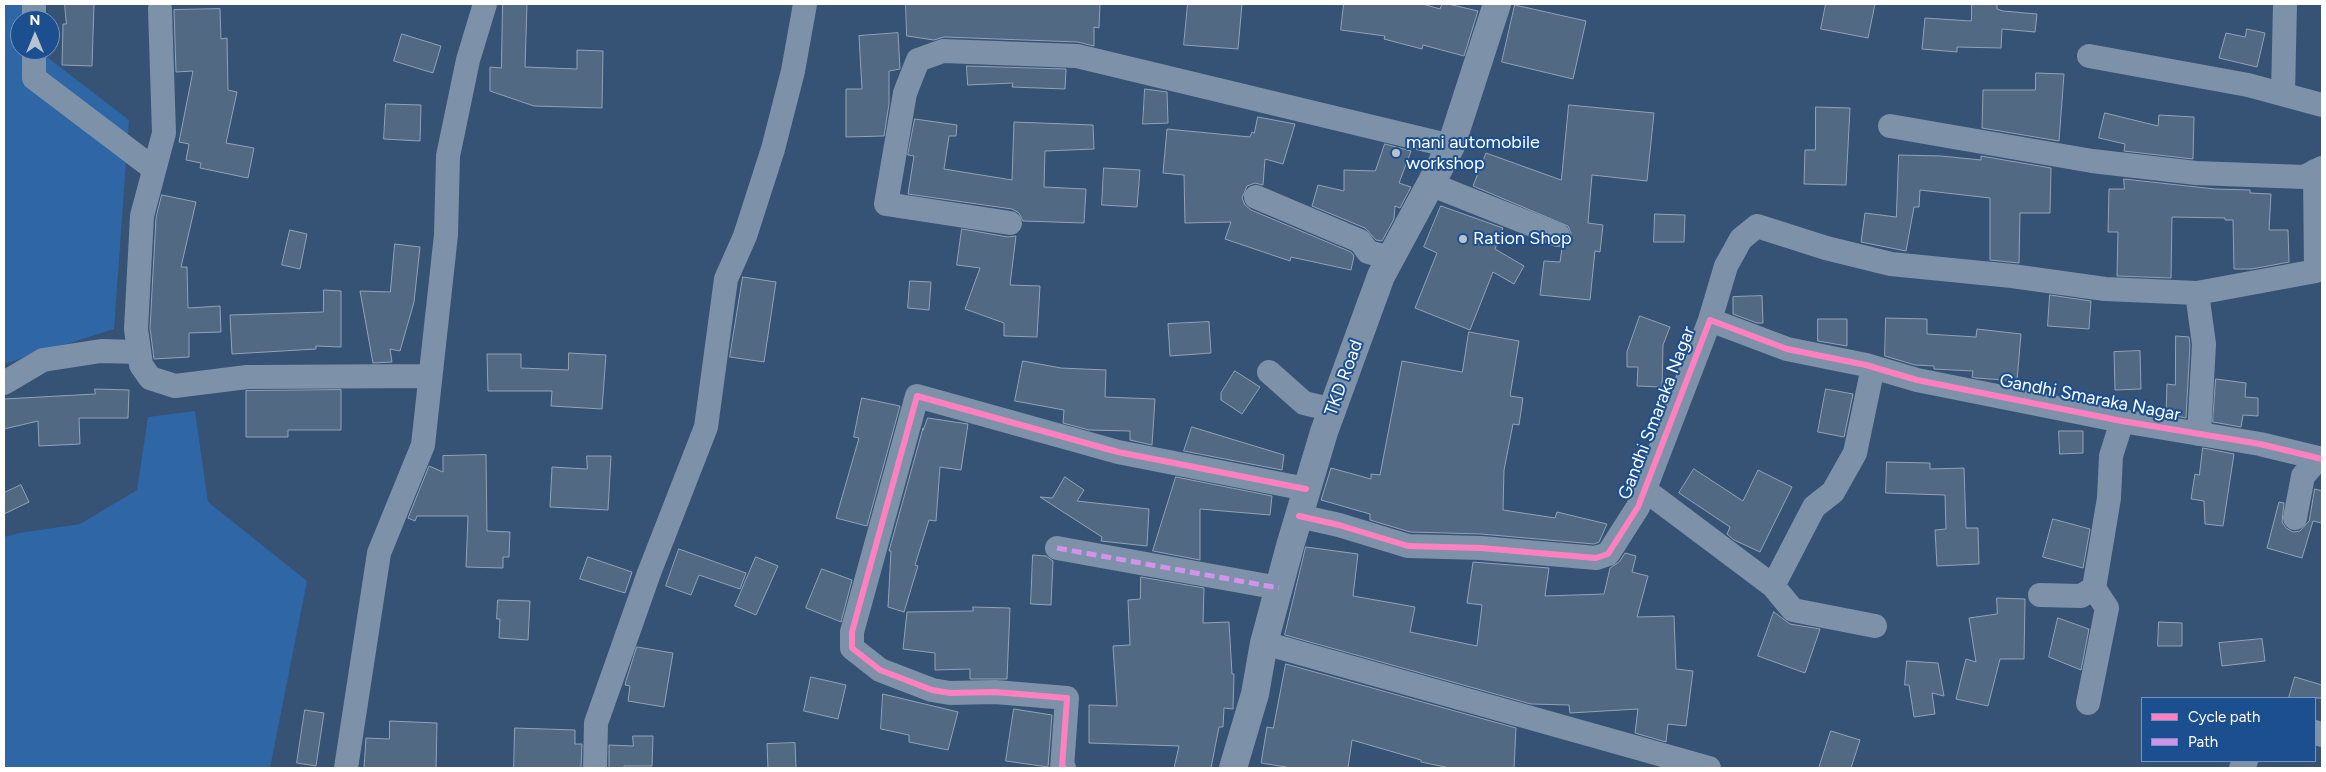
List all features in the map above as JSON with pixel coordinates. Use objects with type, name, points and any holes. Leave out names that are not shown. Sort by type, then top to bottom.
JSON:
[{"type":"street","points":[[346,768],[379,553],[423,445],[446,235],[448,156],[468,60],[485,4]]},
{"type":"street","points":[[595,768],[596,723],[649,573],[706,427],[726,279],[745,236],[773,149],[793,71],[805,4]]},
{"type":"street","name":"TKD Road","points":[[1233,768],[1255,694],[1264,643],[1306,489],[1332,410],[1382,276],[1451,146],[1498,4]]},
{"type":"street","points":[[2283,94],[2285,4]]},
{"type":"street","points":[[160,8],[164,133],[142,216],[136,329],[141,365],[150,378],[175,386],[247,377],[430,376]]},
{"type":"street","points":[[1010,223],[886,204],[905,92],[918,60],[943,51],[1077,56],[1451,146]]},
{"type":"street","points":[[2089,56],[2248,85],[2322,105]]},
{"type":"street","points":[[34,60],[34,78],[154,169]]},
{"type":"street","points":[[1710,320],[1726,266],[1740,239],[1757,226],[1826,248],[1891,264],[2012,276],[2105,289],[2198,293],[2316,271],[2319,170],[2304,177],[2186,172],[2092,161],[1890,126]]},
{"type":"street","points":[[1430,184],[1558,235]]},
{"type":"street","points":[[1256,197],[1360,241],[1368,252],[1391,258]]},
{"type":"street","points":[[2198,293],[2204,344],[2199,434]]},
{"type":"street","name":"Gandhi Smaraka Nagar","points":[[1299,516],[1339,525],[1408,546],[1499,550],[1596,558],[1608,554],[1638,508],[1710,320],[1787,349],[1874,367],[1917,380],[2122,421],[2260,444],[2321,458]]},
{"type":"street","points":[[4,383],[43,360],[101,352],[139,352]]},
{"type":"street","points":[[1772,586],[1814,507],[1833,492],[1855,453],[1874,367]]},
{"type":"street","points":[[1269,372],[1304,403],[1332,410]]},
{"type":"street","points":[[1064,768],[1062,768],[1067,698],[995,692],[950,693],[932,690],[880,670],[852,648],[852,632],[917,396],[1118,452],[1306,489]]},
{"type":"street","points":[[2088,702],[2107,608],[2094,588],[2108,498],[2111,456],[2122,421]]},
{"type":"street","points":[[2295,518],[2304,476],[2321,458]]},
{"type":"street","points":[[1645,490],[1772,586],[1793,610],[1875,626]]},
{"type":"street","points":[[1057,548],[1279,588]]},
{"type":"street","points":[[2040,595],[2081,596],[2094,588]]},
{"type":"street","points":[[1264,643],[1709,768]]},
{"type":"shaded area","points":[[4,4],[39,4],[39,10],[10,10],[10,60],[51,60],[129,120],[114,329],[4,364]]},
{"type":"shaded area","points":[[195,411],[208,502],[307,581],[270,768],[4,768],[4,537],[80,524],[137,490],[148,417]]},
{"type":"building","points":[[65,4],[94,4],[92,66],[62,65],[63,24],[66,24]]},
{"type":"building","points":[[503,4],[527,4],[525,67],[577,69],[577,50],[603,51],[602,108],[534,106],[490,91],[490,67],[501,68]]},
{"type":"building","points":[[906,4],[1100,4],[1099,28],[1094,27],[1094,46],[1078,42],[944,37],[934,40],[907,36]]},
{"type":"building","points":[[1188,4],[1242,4],[1238,49],[1184,45]]},
{"type":"building","points":[[1344,4],[1423,4],[1440,9],[1442,4],[1448,4],[1478,11],[1464,56],[1423,45],[1422,49],[1384,39],[1385,36],[1341,30]]},
{"type":"building","points":[[1826,4],[1875,4],[1868,38],[1821,29]]},
{"type":"building","points":[[1972,4],[1997,4],[1997,9],[2003,11],[2037,14],[2035,32],[2002,29],[2001,48],[1957,47],[1957,52],[1922,49],[1925,18],[1971,21]]},
{"type":"building","points":[[1515,5],[1586,21],[1573,79],[1502,62]]},
{"type":"building","points":[[220,9],[221,39],[227,38],[228,90],[237,92],[226,143],[254,148],[248,178],[200,168],[201,163],[186,160],[189,144],[179,142],[193,71],[176,72],[174,10]]},
{"type":"building","points":[[2247,29],[2265,33],[2257,67],[2219,58],[2226,33],[2245,37]]},
{"type":"building","points":[[898,33],[900,69],[889,71],[889,104],[884,136],[846,137],[846,89],[862,89],[859,36]]},
{"type":"building","points":[[402,34],[441,46],[433,73],[394,61]]},
{"type":"building","points":[[967,66],[1066,69],[1065,89],[1012,87],[1013,83],[968,85]]},
{"type":"building","points":[[2036,73],[2064,74],[2059,141],[1982,128],[1983,90],[2035,90]]},
{"type":"building","points":[[1145,89],[1167,92],[1168,123],[1143,124]]},
{"type":"building","points":[[386,104],[421,105],[420,141],[384,139]]},
{"type":"building","points":[[1569,105],[1654,113],[1647,181],[1592,175],[1588,223],[1603,225],[1600,252],[1595,251],[1590,300],[1540,295],[1544,261],[1560,262],[1562,248],[1571,240],[1568,226],[1473,186],[1486,153],[1561,180]]},
{"type":"building","points":[[1816,107],[1850,108],[1846,185],[1804,184],[1805,150],[1815,150]]},
{"type":"building","points":[[2105,113],[2158,126],[2159,115],[2194,117],[2193,159],[2124,151],[2125,144],[2099,138]]},
{"type":"building","points":[[1258,117],[1295,124],[1283,164],[1265,159],[1263,185],[1255,183],[1247,186],[1242,198],[1245,205],[1251,210],[1351,252],[1354,256],[1351,270],[1291,257],[1290,261],[1225,239],[1231,222],[1185,223],[1184,175],[1163,173],[1167,129],[1250,137],[1252,132],[1254,133]]},
{"type":"building","points":[[915,119],[957,125],[956,136],[949,136],[944,169],[1012,180],[1014,122],[1093,125],[1094,149],[1045,151],[1044,187],[1086,189],[1084,223],[1023,221],[1019,213],[1012,209],[908,194],[914,156],[908,155]]},
{"type":"building","points":[[1385,144],[1411,151],[1399,183],[1411,187],[1400,208],[1395,206],[1394,219],[1382,241],[1376,240],[1365,228],[1312,206],[1318,185],[1344,191],[1344,170],[1375,171]]},
{"type":"building","points":[[1899,155],[1941,156],[1981,160],[1981,156],[2051,168],[2050,213],[2020,213],[2019,263],[1990,260],[1990,198],[1920,190],[1919,207],[1914,207],[1906,251],[1861,242],[1865,213],[1896,217]]},
{"type":"building","points":[[1104,168],[1140,170],[1137,207],[1102,205]]},
{"type":"building","points":[[2124,179],[2215,189],[2250,190],[2250,193],[2271,194],[2269,230],[2288,230],[2289,262],[2252,269],[2234,269],[2233,220],[2225,220],[2225,218],[2172,217],[2171,278],[2117,276],[2118,232],[2108,232],[2109,189],[2124,189]]},
{"type":"building","points":[[162,195],[196,202],[181,267],[187,267],[188,308],[220,306],[221,332],[189,333],[189,357],[154,359],[150,328],[156,218]]},
{"type":"building","points":[[1441,206],[1503,228],[1495,249],[1524,266],[1514,284],[1493,272],[1470,330],[1415,308],[1437,253],[1424,247]]},
{"type":"building","points":[[1655,214],[1685,215],[1684,242],[1654,242]]},
{"type":"building","points":[[962,229],[1008,237],[1016,236],[1010,285],[1040,286],[1037,337],[1004,336],[1004,323],[965,309],[980,268],[957,265]]},
{"type":"building","points":[[290,230],[307,234],[300,269],[282,265]]},
{"type":"building","points":[[395,244],[420,247],[414,302],[400,351],[390,349],[392,362],[373,363],[360,291],[390,292]]},
{"type":"building","points":[[743,277],[776,282],[764,362],[730,357]]},
{"type":"building","points":[[910,281],[931,282],[929,310],[908,308]]},
{"type":"building","points":[[324,290],[341,291],[341,347],[316,346],[316,349],[232,354],[230,315],[323,312]]},
{"type":"building","points":[[2050,295],[2091,301],[2089,329],[2048,326]]},
{"type":"building","points":[[1762,296],[1763,323],[1757,323],[1733,314],[1733,297]]},
{"type":"building","points":[[1640,316],[1670,327],[1663,345],[1662,387],[1637,386],[1638,367],[1627,367],[1627,352]]},
{"type":"building","points":[[1886,318],[1927,319],[1927,334],[1976,337],[1977,329],[2021,334],[2017,381],[1976,378],[1972,377],[1973,371],[1934,369],[1934,366],[1915,365],[1885,356]]},
{"type":"building","points":[[1818,319],[1847,319],[1847,346],[1818,341]]},
{"type":"building","points":[[1209,322],[1211,353],[1170,356],[1168,324]]},
{"type":"building","points":[[1469,332],[1519,341],[1510,396],[1523,398],[1519,425],[1513,424],[1504,470],[1503,510],[1555,518],[1557,512],[1607,524],[1599,542],[1594,544],[1481,534],[1410,532],[1370,520],[1370,514],[1321,500],[1331,468],[1371,479],[1371,474],[1380,475],[1402,361],[1462,372]]},
{"type":"building","points":[[2176,336],[2189,337],[2190,345],[2186,418],[2166,414],[2167,384],[2175,385]]},
{"type":"building","points":[[2140,351],[2141,389],[2115,390],[2114,352]]},
{"type":"building","points":[[569,353],[606,355],[602,409],[551,406],[552,391],[488,391],[487,354],[521,354],[521,368],[568,370]]},
{"type":"building","points":[[1023,361],[1061,368],[1106,370],[1105,397],[1155,399],[1152,445],[1130,440],[1130,431],[1089,430],[1063,423],[1064,410],[1015,401]]},
{"type":"building","points":[[1235,371],[1260,387],[1242,414],[1221,400],[1221,393]]},
{"type":"building","points":[[2216,379],[2246,383],[2245,397],[2258,398],[2258,416],[2243,415],[2241,427],[2213,422]]},
{"type":"building","points":[[95,389],[129,390],[128,418],[79,418],[80,444],[39,446],[38,421],[4,429],[4,399],[95,394]]},
{"type":"building","points":[[1826,389],[1853,394],[1844,437],[1818,432]]},
{"type":"building","points":[[341,390],[341,430],[288,430],[288,437],[246,437],[246,391]]},
{"type":"building","points":[[862,398],[900,406],[867,526],[836,518],[859,438],[854,437]]},
{"type":"building","points":[[928,418],[968,424],[961,470],[940,467],[936,521],[929,520],[915,565],[918,566],[904,612],[888,607],[891,551],[889,551],[923,428],[923,430]]},
{"type":"building","points":[[1192,427],[1284,455],[1282,470],[1184,451]]},
{"type":"building","points":[[2059,431],[2083,431],[2083,453],[2060,454]]},
{"type":"building","points":[[2203,448],[2234,454],[2223,526],[2205,524],[2204,501],[2191,499],[2195,474],[2199,475]]},
{"type":"building","points":[[486,455],[487,531],[510,532],[509,557],[503,557],[503,568],[466,567],[468,516],[417,516],[415,521],[408,518],[429,466],[443,472],[443,456]]},
{"type":"building","points":[[587,456],[611,456],[608,510],[550,507],[552,467],[587,469]]},
{"type":"building","points":[[1887,462],[1930,463],[1930,469],[1964,468],[1966,528],[1978,528],[1979,564],[1937,566],[1935,530],[1946,529],[1945,495],[1886,493]]},
{"type":"building","points":[[1694,469],[1743,501],[1758,470],[1792,487],[1760,552],[1734,540],[1727,534],[1730,527],[1679,493]]},
{"type":"building","points":[[1065,477],[1084,490],[1077,501],[1149,509],[1147,546],[1101,541],[1102,537],[1040,497],[1052,498]]},
{"type":"building","points":[[1176,477],[1272,496],[1270,515],[1200,509],[1200,560],[1153,551]]},
{"type":"building","points":[[21,485],[29,502],[4,514],[4,493]]},
{"type":"building","points":[[2315,489],[2322,491],[2322,523],[2313,521],[2302,558],[2267,548],[2279,502],[2284,503],[2282,522],[2286,528],[2293,532],[2300,531],[2309,521]]},
{"type":"building","points":[[2053,519],[2090,529],[2083,568],[2043,557]]},
{"type":"building","points":[[1306,547],[1358,554],[1353,596],[1415,607],[1410,632],[1477,646],[1482,605],[1467,603],[1473,562],[1549,568],[1545,596],[1604,594],[1610,568],[1619,562],[1625,553],[1636,556],[1632,572],[1648,576],[1637,617],[1674,616],[1676,669],[1693,671],[1686,726],[1668,724],[1666,742],[1635,733],[1638,709],[1570,713],[1569,705],[1531,704],[1285,635]]},
{"type":"building","points":[[679,549],[746,573],[740,589],[699,575],[691,595],[666,586]]},
{"type":"building","points":[[1033,555],[1046,556],[1053,561],[1051,605],[1031,604]]},
{"type":"building","points":[[588,557],[632,572],[625,593],[580,579]]},
{"type":"building","points":[[756,557],[778,566],[756,615],[735,606]]},
{"type":"building","points":[[822,569],[852,580],[841,622],[806,608]]},
{"type":"building","points":[[1141,577],[1204,588],[1203,623],[1229,622],[1232,674],[1234,674],[1233,709],[1224,708],[1223,727],[1219,727],[1211,768],[1174,768],[1179,746],[1089,743],[1089,705],[1117,706],[1113,646],[1130,645],[1128,600],[1140,599]]},
{"type":"building","points":[[1997,598],[2025,599],[2024,659],[2000,659],[1988,706],[1956,699],[1966,659],[1976,662],[1969,618],[1997,614]]},
{"type":"building","points":[[498,600],[530,601],[528,640],[499,638]]},
{"type":"building","points":[[973,607],[1010,608],[1007,679],[970,679],[970,669],[935,670],[935,653],[903,649],[907,612],[973,611]]},
{"type":"building","points":[[1774,612],[1790,624],[1820,629],[1805,673],[1758,656]]},
{"type":"building","points":[[2058,618],[2089,629],[2081,670],[2049,657]]},
{"type":"building","points":[[2159,622],[2182,623],[2182,646],[2158,646]]},
{"type":"building","points":[[2262,639],[2265,661],[2222,666],[2219,643]]},
{"type":"building","points":[[637,647],[673,653],[664,707],[628,701],[630,686],[625,685]]},
{"type":"building","points":[[1907,661],[1938,663],[1944,696],[1932,693],[1935,714],[1914,717],[1909,685],[1905,685]]},
{"type":"building","points":[[1286,664],[1516,728],[1514,768],[1450,768],[1421,762],[1421,760],[1352,740],[1348,768],[1292,768],[1261,763],[1267,727],[1273,728]]},
{"type":"building","points":[[811,677],[846,685],[838,719],[804,711]]},
{"type":"building","points":[[2295,677],[2322,685],[2322,698],[2289,697]]},
{"type":"building","points":[[883,694],[958,712],[948,750],[909,742],[909,735],[881,729]]},
{"type":"building","points":[[1014,709],[1052,715],[1048,767],[1006,761]]},
{"type":"building","points":[[305,710],[324,713],[316,766],[297,763]]},
{"type":"building","points":[[390,721],[437,723],[436,768],[364,768],[366,738],[389,739]]},
{"type":"building","points":[[515,728],[575,730],[575,744],[582,744],[581,768],[514,768]]},
{"type":"building","points":[[1831,731],[1860,740],[1851,768],[1819,768]]},
{"type":"building","points":[[633,736],[653,736],[652,766],[609,768],[609,745],[633,746]]},
{"type":"building","points":[[795,743],[796,768],[768,768],[767,744]]},
{"type":"marked path","points":[[1057,548],[1279,588]]},
{"type":"cycle path","points":[[1299,516],[1339,525],[1408,546],[1481,548],[1596,558],[1608,554],[1638,507],[1710,320],[1787,349],[1866,365],[1917,380],[2122,421],[2260,444],[2322,459]]},
{"type":"cycle path","points":[[1064,768],[1062,768],[1067,698],[995,692],[950,693],[932,690],[880,670],[852,648],[852,632],[917,396],[1118,452],[1306,489]]},
{"type":"place","name":"mani automobile workshop","points":[[1396,153]]},
{"type":"place","name":"Ration Shop","points":[[1463,239]]}]
